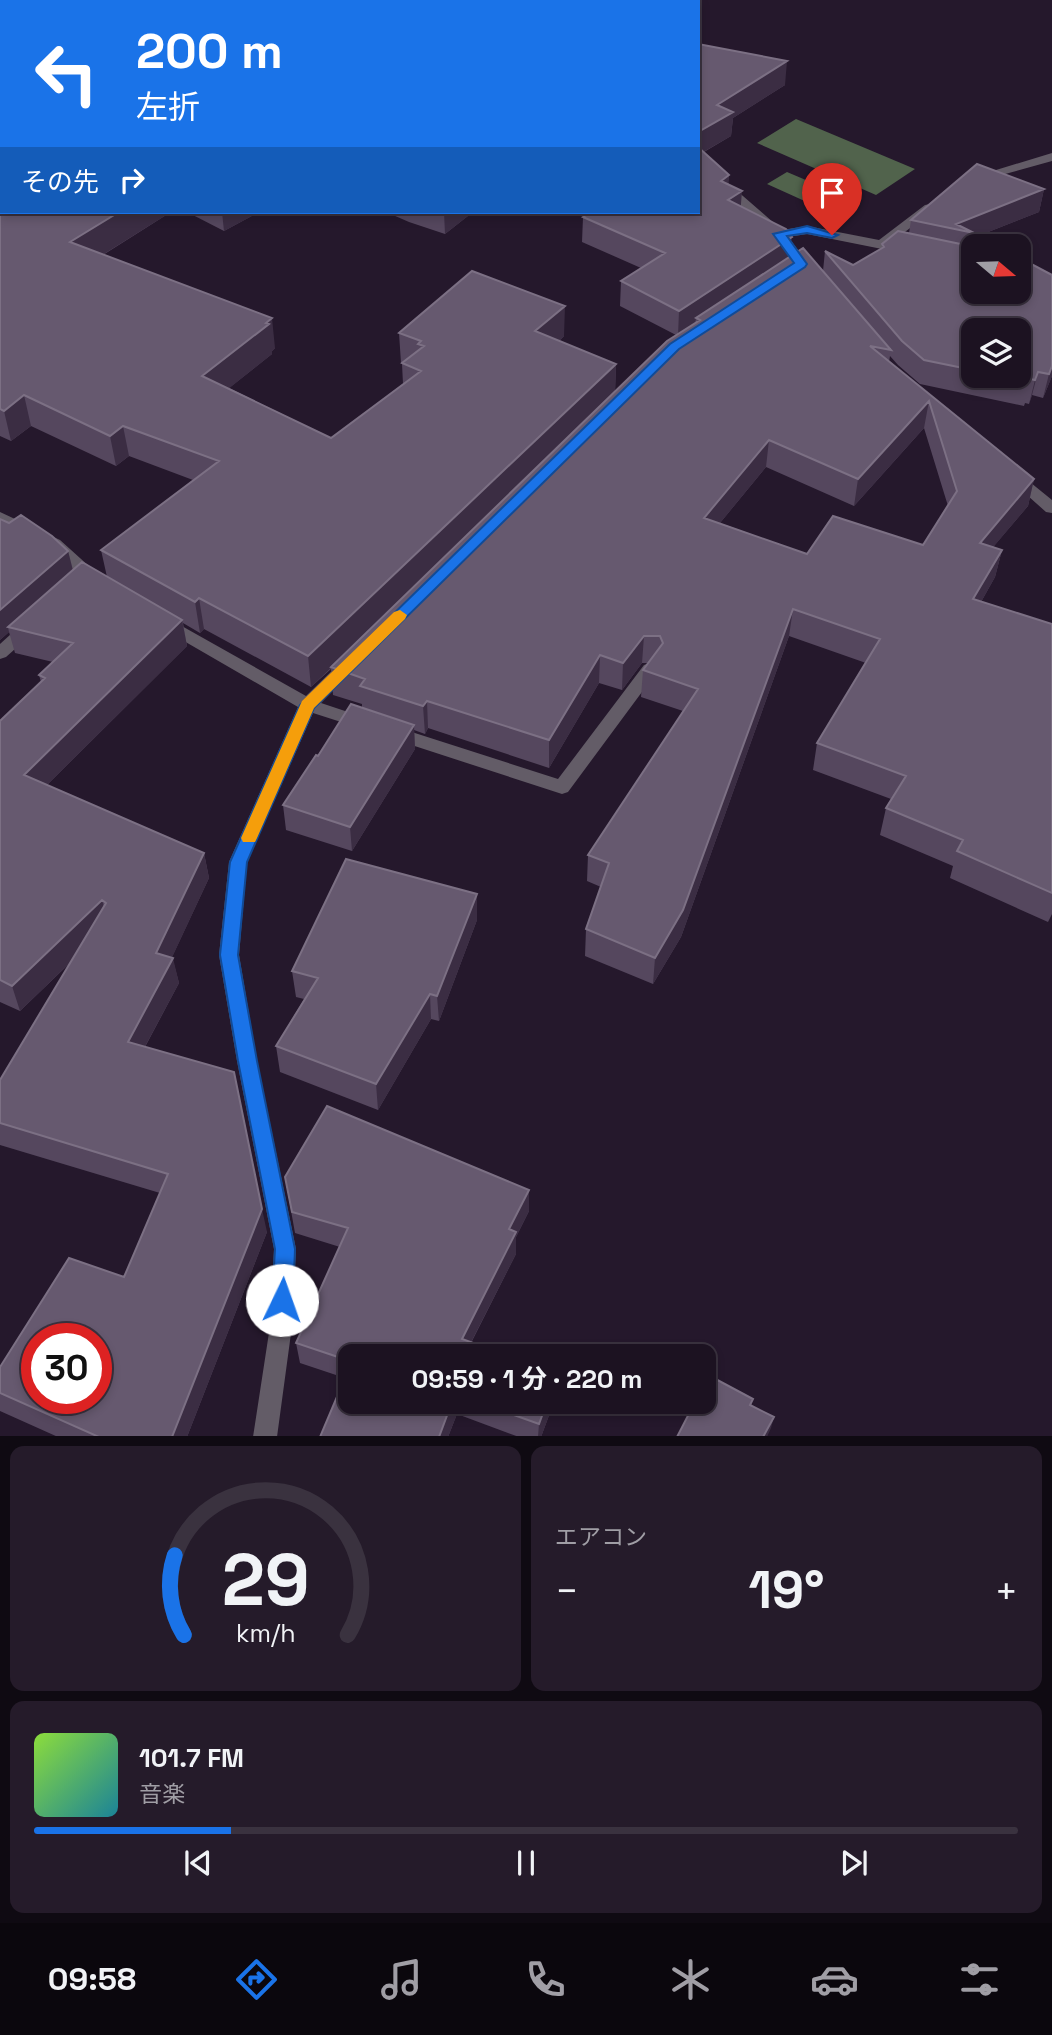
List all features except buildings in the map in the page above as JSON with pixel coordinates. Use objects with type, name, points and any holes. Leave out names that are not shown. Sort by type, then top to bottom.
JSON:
[{"type":"street","points":[[966,180],[1052,157]]},
{"type":"street","points":[[700,163],[779,234],[795,268],[819,285]]},
{"type":"street","points":[[779,234],[807,230],[888,246],[945,196]]},
{"type":"street","points":[[1002,465],[1052,509]]},
{"type":"street","points":[[0,517],[54,544],[83,579],[114,594]]},
{"type":"street","points":[[150,615],[308,705],[562,787],[650,669]]},
{"type":"street","points":[[0,653],[39,618]]},
{"type":"street","points":[[265,1436],[281,1326],[285,1249],[247,1061],[229,955],[238,862],[308,705],[357,656]]},
{"type":"shaded area","points":[[796,119],[915,169],[876,195],[757,143]]},
{"type":"shaded area","points":[[787,172],[860,203],[840,217],[767,184]]},
{"type":"slow traffic","points":[[249,838],[308,705],[400,615]]},
{"type":"route","points":[[282,1300],[285,1249],[247,1061],[229,955],[238,862],[308,705],[674,346],[801,264],[779,234],[807,230],[832,235]]}]
